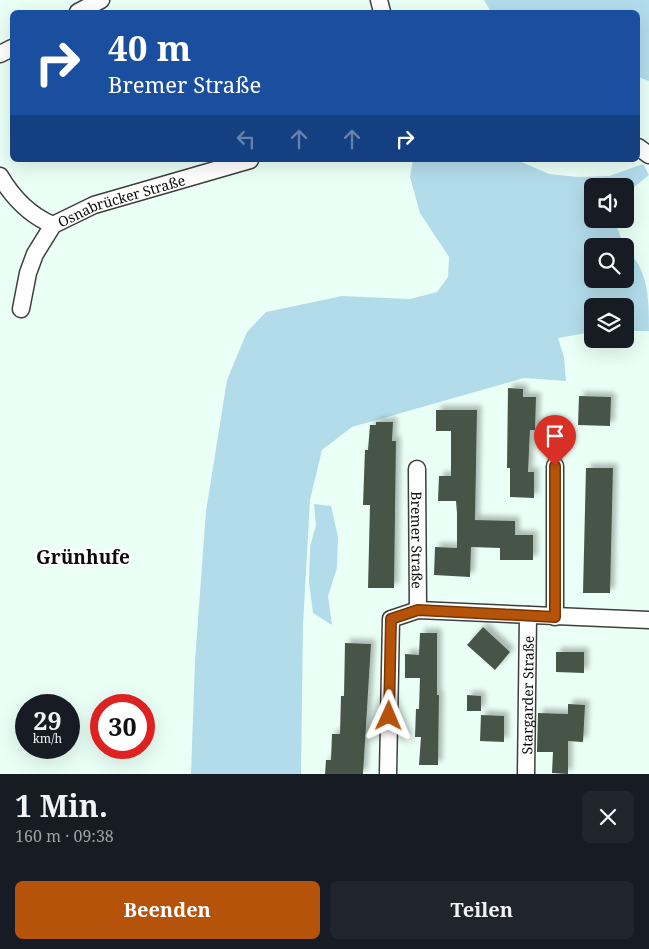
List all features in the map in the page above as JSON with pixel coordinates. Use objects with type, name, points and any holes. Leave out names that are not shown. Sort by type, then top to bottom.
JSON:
[{"type":"street","points":[[82,10],[101,0]]},
{"type":"street","name":"Osnabrücker Straße","points":[[21,310],[32,264],[53,225],[94,204],[243,162]]},
{"type":"street","points":[[0,176],[10,192],[21,204],[39,220],[53,225]]},
{"type":"street","points":[[555,466],[555,617]]},
{"type":"street","name":"Bremer Straße","points":[[417,469],[418,610]]},
{"type":"street","points":[[388,774],[391,619],[418,610],[649,620]]},
{"type":"street","name":"Stargarder Straße","points":[[526,774],[528,615]]},
{"type":"shaded area","points":[[484,0],[649,0],[649,81],[640,78],[640,10],[490,10]]},
{"type":"shaded area","points":[[413,162],[522,162],[549,174],[578,177],[609,176],[643,164],[649,175],[634,187],[634,178],[584,178],[584,228],[617,228],[621,238],[584,238],[584,288],[634,288],[634,258],[643,275],[646,286],[649,307],[649,331],[634,331],[634,298],[584,298],[584,333],[558,338],[564,357],[566,381],[524,378],[352,427],[322,450],[310,500],[303,625],[301,774],[191,774],[195,661],[206,511],[227,380],[247,332],[266,312],[342,296],[410,299],[437,292],[448,277],[449,257],[420,213],[410,177]]},
{"type":"shaded area","points":[[314,504],[331,506],[338,537],[337,568],[328,596],[332,625],[313,613],[309,582],[310,547],[316,525]]},
{"type":"building","points":[[508,388],[523,389],[523,397],[536,397],[535,430],[530,430],[528,472],[534,472],[534,498],[510,497],[510,468],[507,468]]},
{"type":"building","points":[[579,396],[611,397],[610,426],[578,425]]},
{"type":"building","points":[[436,410],[477,410],[475,520],[515,521],[515,535],[533,535],[533,560],[500,560],[500,548],[471,547],[470,577],[434,575],[435,547],[457,548],[456,501],[438,501],[439,476],[451,476],[451,431],[436,431]]},
{"type":"building","points":[[376,422],[393,422],[392,441],[396,441],[394,588],[368,588],[370,505],[363,505],[365,450],[368,450],[370,425],[376,425]]},
{"type":"building","points":[[586,468],[613,468],[610,593],[583,593]]},
{"type":"building","points":[[483,627],[510,652],[495,670],[467,645]]},
{"type":"building","points":[[420,633],[437,633],[437,695],[439,695],[438,765],[419,765],[421,737],[415,737],[416,709],[419,709],[420,678],[405,678],[405,654],[419,655]]},
{"type":"building","points":[[345,643],[371,644],[363,774],[325,774],[326,760],[331,760],[332,734],[340,734],[341,696],[344,696]]},
{"type":"building","points":[[556,652],[584,652],[584,673],[556,672]]},
{"type":"building","points":[[467,695],[481,696],[481,711],[467,711]]},
{"type":"building","points":[[568,704],[585,705],[583,742],[568,741],[568,774],[552,773],[553,752],[537,752],[538,713],[568,714]]},
{"type":"building","points":[[481,715],[504,716],[504,742],[480,741]]},
{"type":"district","name":"Grünhufe","points":[[83,557]]},
{"type":"route","points":[[389,716],[391,619],[418,610],[555,617],[555,466]]}]
